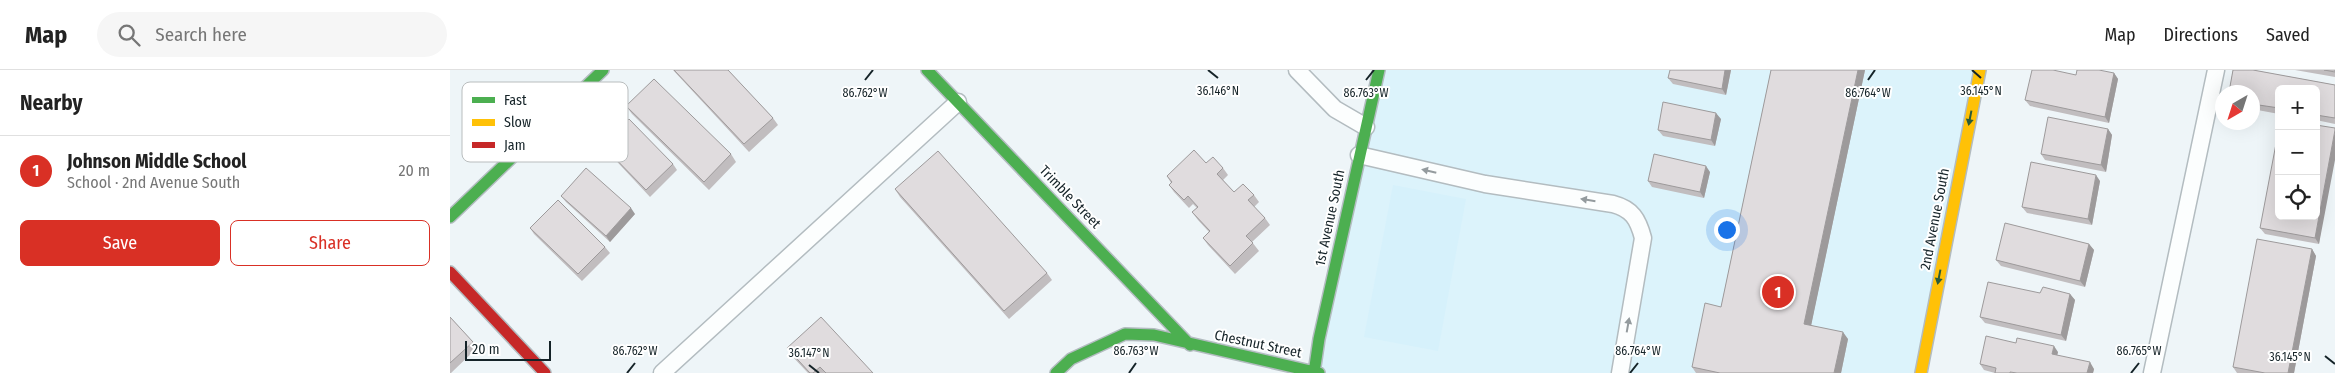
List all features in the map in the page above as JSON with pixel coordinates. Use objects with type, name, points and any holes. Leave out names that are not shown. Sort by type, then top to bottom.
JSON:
[{"type":"street","points":[[591,82],[603,70]]},
{"type":"street","name":"Trimble Street","points":[[928,70],[1190,345]]},
{"type":"street","name":"1st Avenue South","points":[[1316,373],[1319,339],[1378,70]]},
{"type":"street","name":"2nd Avenue South","points":[[1920,373],[1980,70]]},
{"type":"street","points":[[450,217],[507,162]]},
{"type":"street","points":[[450,272],[546,373]]},
{"type":"street","name":"Chestnut Street","points":[[1056,373],[1071,359],[1125,334],[1154,335],[1190,345],[1316,373]]},
{"type":"lane","points":[[1297,70],[1335,109],[1366,127]]},
{"type":"lane","points":[[2152,373],[2216,70]]},
{"type":"lane","points":[[662,373],[958,102]]},
{"type":"lane","points":[[1359,156],[1485,184],[1614,204],[1625,207],[1634,214],[1640,225],[1643,238],[1620,373]]},
{"type":"shaded area","points":[[1379,70],[1980,70],[1921,373],[1319,373]]},
{"type":"shaded area","points":[[1393,185],[1466,199],[1438,351],[1364,337]]},
{"type":"building","points":[[674,70],[728,70],[773,118],[744,144]]},
{"type":"building","points":[[1670,70],[1725,70],[1722,89],[1668,78]]},
{"type":"building","points":[[1771,70],[1858,70],[1804,324],[1843,332],[1834,373],[1720,373],[1692,367],[1705,303],[1721,307]]},
{"type":"building","points":[[2032,70],[2053,70],[2076,75],[2077,70],[2099,70],[2114,73],[2105,117],[2025,100]]},
{"type":"building","points":[[2233,70],[2253,70],[2335,85],[2335,118],[2320,116],[2320,85],[2275,85],[2275,107],[2260,105],[2260,85],[2230,85]]},
{"type":"building","points":[[654,79],[731,154],[704,182],[628,108],[628,104]]},
{"type":"building","points":[[1663,102],[1716,113],[1711,140],[1658,130]]},
{"type":"building","points":[[2048,117],[2108,129],[2101,165],[2041,154]]},
{"type":"building","points":[[628,120],[673,164],[646,190],[619,162],[628,162]]},
{"type":"building","points":[[2320,126],[2335,128],[2320,211]]},
{"type":"building","points":[[2275,149],[2275,220],[2318,220],[2315,238],[2260,228]]},
{"type":"building","points":[[1194,150],[1206,163],[1213,157],[1223,168],[1217,174],[1234,192],[1243,184],[1254,195],[1248,200],[1265,218],[1246,236],[1253,243],[1230,266],[1203,238],[1210,231],[1192,212],[1198,207],[1188,196],[1184,200],[1169,185],[1172,182],[1167,176]]},
{"type":"building","points":[[938,151],[1047,273],[1004,311],[895,189]]},
{"type":"building","points":[[1654,154],[1706,166],[1700,192],[1648,181]]},
{"type":"building","points":[[2031,162],[2096,175],[2088,219],[2022,207]]},
{"type":"building","points":[[586,168],[631,208],[606,236],[561,196]]},
{"type":"building","points":[[558,200],[605,247],[578,274],[530,228]]},
{"type":"building","points":[[2005,223],[2089,244],[2080,281],[1996,260]]},
{"type":"building","points":[[2257,239],[2312,249],[2288,373],[2265,373],[2233,367]]},
{"type":"building","points":[[1988,282],[2040,293],[2043,287],[2070,294],[2061,335],[1980,317]]},
{"type":"building","points":[[450,317],[473,342],[450,363]]},
{"type":"building","points":[[821,317],[873,373],[826,373],[820,367],[813,373],[810,373],[787,348]]},
{"type":"building","points":[[1986,336],[2016,343],[2017,338],[2054,346],[2052,354],[2090,362],[2087,373],[1995,373],[1996,368],[1980,364]]},
{"type":"traffic: fast","points":[[591,82],[603,70]]},
{"type":"traffic: fast","points":[[927,70],[1190,345]]},
{"type":"traffic: fast","points":[[1314,373],[1319,339],[1379,70]]},
{"type":"traffic: fast","points":[[450,217],[507,162]]},
{"type":"traffic: fast","points":[[1056,373],[1071,359],[1125,334],[1154,335],[1319,373]]},
{"type":"traffic: slow","points":[[1921,373],[1980,70]]},
{"type":"traffic: jam","points":[[450,272],[545,373]]},
{"type":"place","name":"Johnson Middle School","points":[[1778,292]]}]
